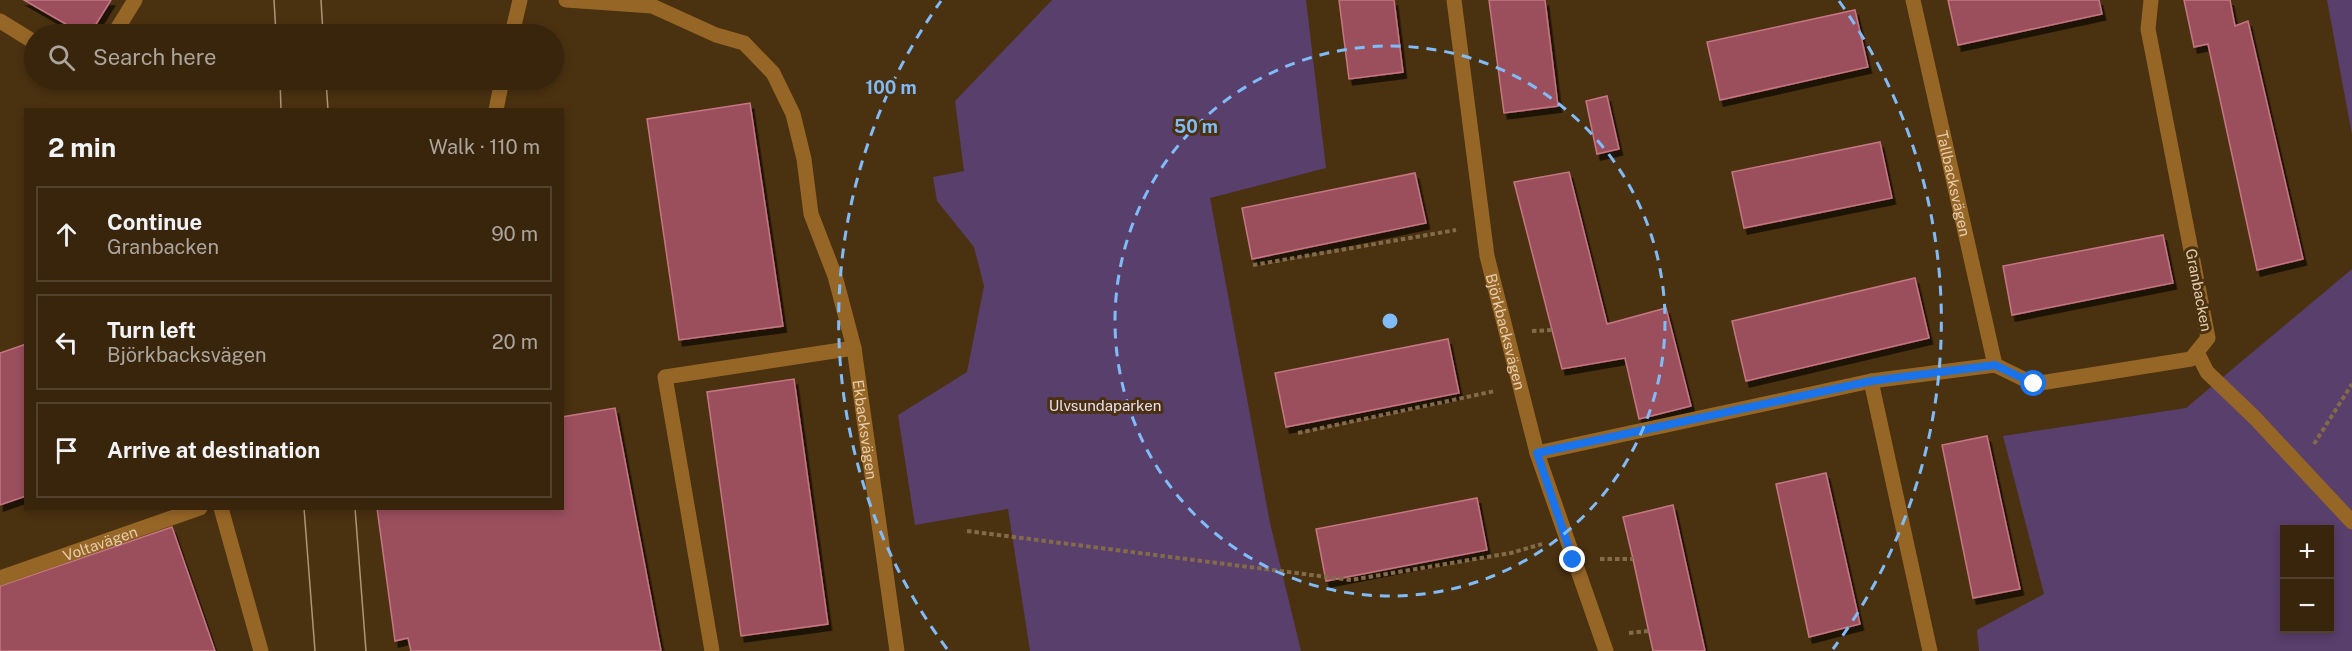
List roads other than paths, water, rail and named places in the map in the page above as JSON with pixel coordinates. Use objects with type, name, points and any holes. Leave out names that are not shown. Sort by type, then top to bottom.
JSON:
[{"type":"street","points":[[120,24],[135,0]]},
{"type":"street","points":[[514,24],[520,0]]},
{"type":"street","name":"Ekbacksvägen","points":[[566,0],[652,6],[716,35],[744,43],[773,72],[793,114],[804,159],[811,214],[835,276],[854,348],[897,651]]},
{"type":"street","name":"Björkbacksvägen","points":[[1454,0],[1487,256],[1537,453],[1606,651]]},
{"type":"street","name":"Tallbacksvägen","points":[[1913,0],[1995,365]]},
{"type":"street","name":"Granbacken","points":[[1995,365],[2034,384],[2191,359],[2208,338],[2148,29],[2151,0]]},
{"type":"street","points":[[0,21],[24,36]]},
{"type":"street","points":[[496,108],[500,90]]},
{"type":"street","points":[[712,651],[665,377],[854,348]]},
{"type":"street","points":[[2197,352],[2207,372],[2300,465],[2352,522]]},
{"type":"street","points":[[1537,453],[1871,381],[1995,365]]},
{"type":"street","points":[[1871,381],[1930,651]]},
{"type":"street","name":"Voltavägen","points":[[0,578],[194,510]]},
{"type":"street","points":[[221,510],[261,651]]},
{"type":"tram line","points":[[274,0],[275,24]]},
{"type":"tram line","points":[[321,0],[322,24]]},
{"type":"tram line","points":[[280,90],[281,108]]},
{"type":"tram line","points":[[327,90],[328,108]]},
{"type":"tram line","points":[[304,510],[315,651]]},
{"type":"tram line","points":[[355,510],[366,651]]},
{"type":"park label","name":"Ulvsundaparken","points":[[1105,405]]}]
